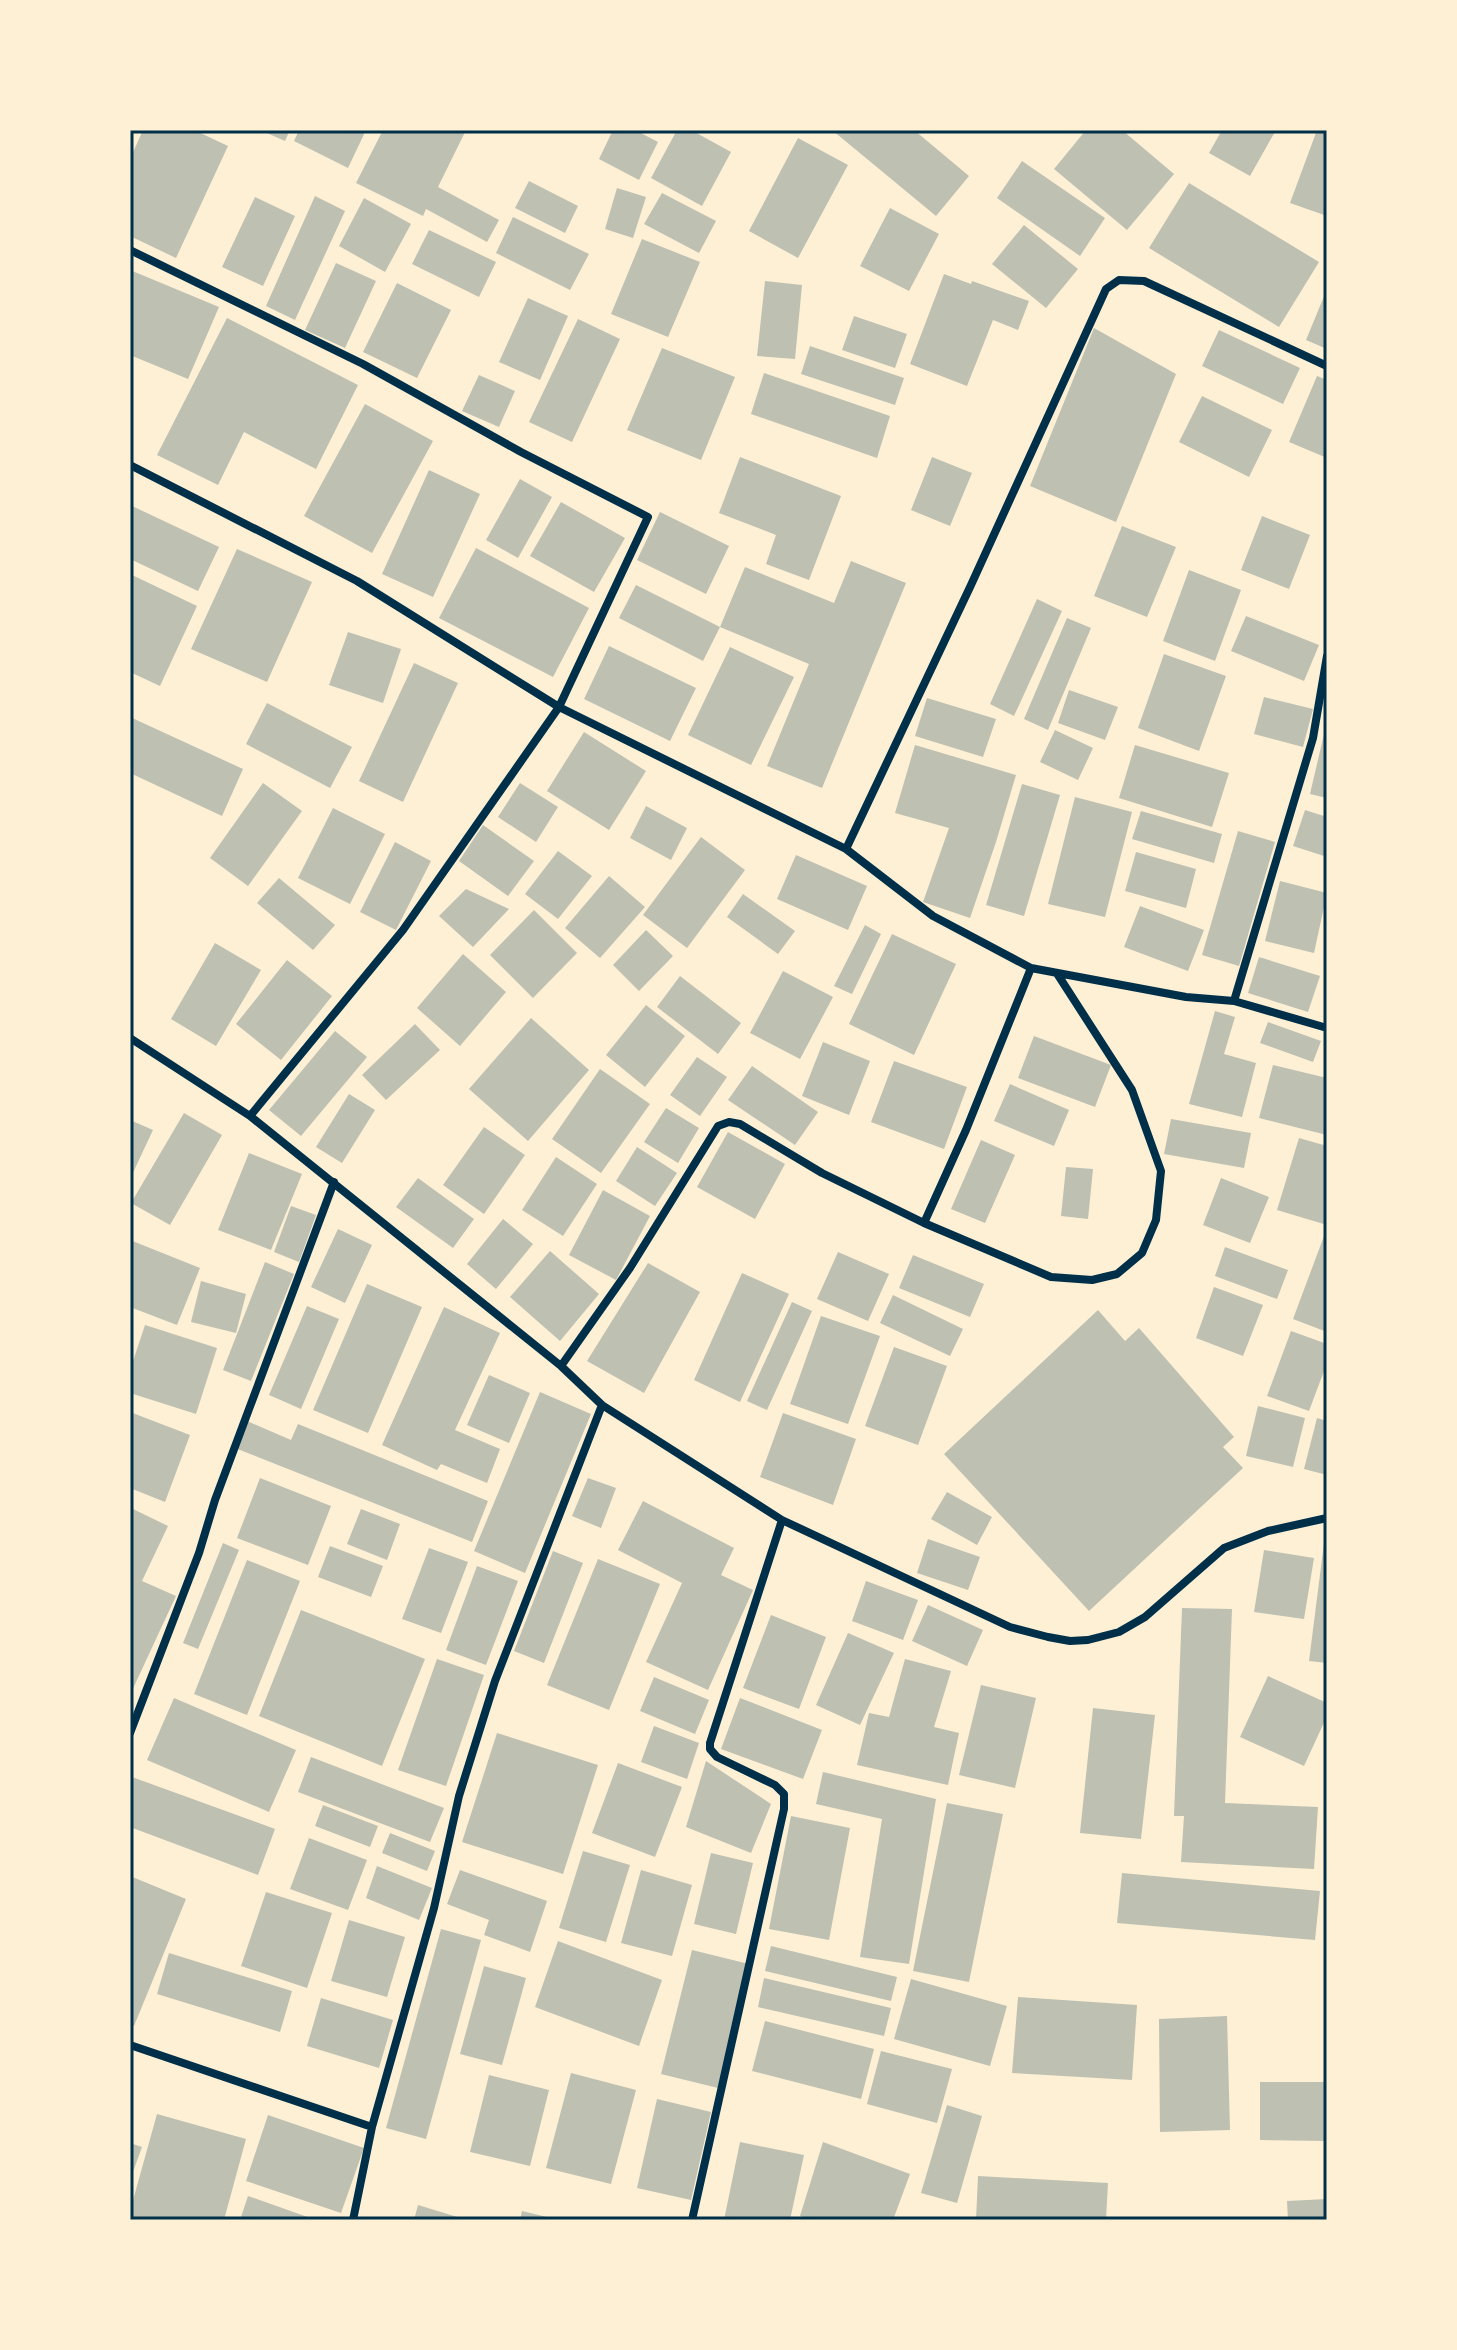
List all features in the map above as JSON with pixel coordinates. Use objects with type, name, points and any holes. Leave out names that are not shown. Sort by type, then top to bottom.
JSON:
[{"type":"street","points":[[130,250],[363,364],[521,452],[648,517],[559,707],[403,930],[250,1116]]},
{"type":"street","points":[[846,849],[1106,289],[1119,280],[1144,281],[1327,366]]},
{"type":"street","points":[[130,465],[357,581],[559,707],[846,849],[933,916],[1031,968],[1186,997],[1234,1001],[1327,1028]]},
{"type":"street","points":[[1234,1001],[1313,738],[1327,656]]},
{"type":"street","points":[[924,1223],[966,1130],[1031,968]]},
{"type":"street","points":[[561,1366],[630,1268],[718,1126],[729,1122],[740,1124],[822,1173],[924,1223],[1051,1277],[1092,1280],[1117,1274],[1142,1253],[1156,1220],[1161,1171],[1132,1090],[1058,975]]},
{"type":"street","points":[[130,1038],[250,1116],[561,1366],[602,1405],[782,1520],[1010,1627],[1070,1641],[1103,1637],[1134,1625],[1224,1548],[1268,1531],[1327,1518]]},
{"type":"street","points":[[130,1733],[334,1182]]},
{"type":"street","points":[[353,2220],[372,2127],[434,1908],[459,1796],[495,1681],[602,1405]]},
{"type":"street","points":[[692,2220],[784,1809],[784,1794],[775,1785],[717,1757],[710,1749],[710,1743],[782,1520]]},
{"type":"street","points":[[130,2045],[372,2127]]},
{"type":"building","points":[[143,130],[194,130],[228,146],[176,258],[130,236],[130,159]]},
{"type":"building","points":[[260,130],[290,130],[285,141]]},
{"type":"building","points":[[299,130],[366,130],[348,168],[294,141]]},
{"type":"building","points":[[383,130],[466,130],[438,187],[499,220],[487,242],[426,209],[423,216],[356,183]]},
{"type":"building","points":[[613,130],[635,130],[658,142],[639,180],[599,159]]},
{"type":"building","points":[[677,130],[691,130],[731,152],[702,206],[651,178]]},
{"type":"building","points":[[832,130],[914,130],[969,176],[936,216]]},
{"type":"building","points":[[1086,130],[1122,130],[1174,174],[1127,230],[1054,169]]},
{"type":"building","points":[[1222,130],[1276,130],[1250,176],[1209,153]]},
{"type":"building","points":[[1317,130],[1327,130],[1327,216],[1290,203]]},
{"type":"building","points":[[798,138],[848,165],[798,258],[749,231]]},
{"type":"building","points":[[1022,161],[1105,218],[1080,256],[997,198]]},
{"type":"building","points":[[529,181],[578,206],[565,233],[515,208]]},
{"type":"building","points":[[1189,183],[1319,262],[1279,327],[1149,248]]},
{"type":"building","points":[[617,188],[646,197],[633,238],[605,229]]},
{"type":"building","points":[[662,193],[716,221],[699,253],[644,224]]},
{"type":"building","points":[[315,196],[345,211],[295,320],[266,306]]},
{"type":"building","points":[[255,197],[295,216],[263,286],[222,267]]},
{"type":"building","points":[[364,198],[411,224],[385,272],[339,246]]},
{"type":"building","points":[[890,208],[939,234],[909,291],[860,266]]},
{"type":"building","points":[[513,217],[589,254],[570,290],[496,253]]},
{"type":"building","points":[[1024,225],[1078,269],[1046,308],[992,264]]},
{"type":"building","points":[[429,230],[496,262],[479,297],[412,264]]},
{"type":"building","points":[[642,239],[700,262],[668,337],[611,314]]},
{"type":"building","points":[[336,263],[376,281],[345,348],[305,330]]},
{"type":"building","points":[[130,270],[219,307],[188,379],[130,355]]},
{"type":"building","points":[[944,274],[1029,301],[1018,330],[993,320],[967,386],[910,364]]},
{"type":"building","points":[[765,281],[802,285],[795,359],[757,356]]},
{"type":"building","points":[[397,283],[451,310],[417,378],[363,352]]},
{"type":"building","points":[[1327,289],[1327,349],[1306,340]]},
{"type":"building","points":[[528,298],[568,316],[540,380],[499,362]]},
{"type":"building","points":[[854,316],[907,334],[895,368],[842,350]]},
{"type":"building","points":[[227,318],[358,385],[316,469],[244,432],[218,485],[157,455]]},
{"type":"building","points":[[578,319],[620,339],[572,442],[529,422]]},
{"type":"building","points":[[1094,328],[1176,374],[1116,522],[1030,486]]},
{"type":"building","points":[[1219,330],[1300,368],[1283,404],[1202,366]]},
{"type":"building","points":[[810,346],[904,378],[895,405],[801,374]]},
{"type":"building","points":[[662,348],[735,377],[701,460],[627,430]]},
{"type":"building","points":[[764,373],[890,416],[877,458],[751,414]]},
{"type":"building","points":[[479,375],[515,391],[499,427],[462,411]]},
{"type":"building","points":[[1317,376],[1327,380],[1327,458],[1289,442]]},
{"type":"building","points":[[1202,396],[1272,430],[1249,477],[1179,442]]},
{"type":"building","points":[[365,404],[433,441],[372,553],[304,516]]},
{"type":"building","points":[[740,457],[841,496],[809,580],[766,564],[776,535],[719,513]]},
{"type":"building","points":[[932,457],[972,473],[950,526],[911,510]]},
{"type":"building","points":[[429,470],[480,494],[433,597],[382,574]]},
{"type":"building","points":[[520,479],[552,497],[518,558],[486,540]]},
{"type":"building","points":[[561,502],[625,538],[594,592],[530,556]]},
{"type":"building","points":[[130,505],[219,547],[198,591],[130,559]]},
{"type":"building","points":[[660,512],[729,546],[706,594],[637,560]]},
{"type":"building","points":[[1262,516],[1310,535],[1289,589],[1241,570]]},
{"type":"building","points":[[1122,526],[1176,547],[1147,617],[1094,596]]},
{"type":"building","points":[[476,548],[589,608],[553,677],[439,618]]},
{"type":"building","points":[[237,549],[312,582],[267,682],[191,649]]},
{"type":"building","points":[[851,561],[906,583],[822,788],[767,766],[809,664],[720,627],[745,567],[834,603]]},
{"type":"building","points":[[1189,570],[1241,590],[1215,661],[1163,641]]},
{"type":"building","points":[[130,574],[197,606],[160,686],[130,672]]},
{"type":"building","points":[[636,585],[720,627],[703,661],[619,618]]},
{"type":"building","points":[[1037,599],[1062,611],[1014,716],[990,704]]},
{"type":"building","points":[[1246,616],[1319,645],[1304,681],[1231,651]]},
{"type":"building","points":[[1067,618],[1091,628],[1048,730],[1024,719]]},
{"type":"building","points":[[348,632],[401,649],[383,703],[329,685]]},
{"type":"building","points":[[609,646],[696,688],[670,741],[584,699]]},
{"type":"building","points":[[730,647],[794,677],[751,765],[688,735]]},
{"type":"building","points":[[1164,654],[1226,676],[1199,751],[1138,728]]},
{"type":"building","points":[[414,663],[458,683],[403,802],[359,781]]},
{"type":"building","points":[[1069,690],[1118,707],[1105,740],[1058,723]]},
{"type":"building","points":[[1264,697],[1313,709],[1303,747],[1254,734]]},
{"type":"building","points":[[927,698],[996,719],[983,757],[915,736]]},
{"type":"building","points":[[267,703],[352,747],[330,788],[246,744]]},
{"type":"building","points":[[130,717],[243,769],[222,816],[130,773]]},
{"type":"building","points":[[1055,730],[1093,748],[1078,780],[1040,762]]},
{"type":"building","points":[[584,732],[646,771],[609,830],[547,791]]},
{"type":"building","points":[[1324,734],[1327,735],[1327,798],[1310,794]]},
{"type":"building","points":[[915,745],[1016,775],[970,918],[923,902],[949,828],[895,813]]},
{"type":"building","points":[[1135,745],[1229,773],[1212,827],[1119,798]]},
{"type":"building","points":[[263,783],[302,811],[248,886],[210,858]]},
{"type":"building","points":[[520,783],[558,807],[536,842],[498,817]]},
{"type":"building","points":[[1022,784],[1060,795],[1024,916],[986,905]]},
{"type":"building","points":[[1075,797],[1132,812],[1105,917],[1048,904]]},
{"type":"building","points":[[646,806],[687,828],[671,860],[630,838]]},
{"type":"building","points":[[333,808],[385,834],[350,904],[298,878]]},
{"type":"building","points":[[1305,810],[1327,817],[1327,857],[1293,846]]},
{"type":"building","points":[[1141,811],[1222,834],[1214,863],[1132,839]]},
{"type":"building","points":[[483,825],[534,861],[508,896],[459,861]]},
{"type":"building","points":[[1238,831],[1275,842],[1239,966],[1202,955]]},
{"type":"building","points":[[701,837],[745,870],[687,948],[643,915]]},
{"type":"building","points":[[395,842],[431,861],[396,930],[360,912]]},
{"type":"building","points":[[558,851],[592,876],[558,919],[525,894]]},
{"type":"building","points":[[1136,852],[1196,869],[1186,908],[1125,891]]},
{"type":"building","points":[[796,855],[867,886],[848,930],[777,899]]},
{"type":"building","points":[[609,876],[645,907],[600,958],[565,928]]},
{"type":"building","points":[[279,878],[335,925],[313,950],[257,903]]},
{"type":"building","points":[[1280,881],[1327,893],[1314,953],[1265,941]]},
{"type":"building","points":[[466,889],[509,909],[473,947],[439,916]]},
{"type":"building","points":[[743,894],[795,931],[778,954],[727,917]]},
{"type":"building","points":[[1140,906],[1204,930],[1188,971],[1124,947]]},
{"type":"building","points":[[534,910],[577,953],[533,998],[490,955]]},
{"type":"building","points":[[865,925],[881,934],[852,994],[834,986]]},
{"type":"building","points":[[646,930],[673,956],[639,991],[613,965]]},
{"type":"building","points":[[892,934],[956,964],[914,1055],[849,1024]]},
{"type":"building","points":[[215,943],[261,970],[216,1046],[171,1019]]},
{"type":"building","points":[[463,954],[506,992],[460,1046],[417,1008]]},
{"type":"building","points":[[1259,957],[1320,976],[1308,1012],[1248,993]]},
{"type":"building","points":[[287,960],[332,996],[281,1060],[236,1024]]},
{"type":"building","points":[[783,971],[833,997],[800,1059],[750,1033]]},
{"type":"building","points":[[680,976],[741,1023],[718,1054],[657,1007]]},
{"type":"building","points":[[646,1005],[685,1036],[645,1087],[606,1055]]},
{"type":"building","points":[[1215,1011],[1235,1017],[1224,1054],[1256,1063],[1242,1117],[1189,1104]]},
{"type":"building","points":[[531,1018],[589,1070],[528,1141],[469,1089]]},
{"type":"building","points":[[1268,1022],[1321,1041],[1313,1062],[1260,1043]]},
{"type":"building","points":[[415,1024],[440,1050],[386,1100],[362,1075]]},
{"type":"building","points":[[335,1031],[367,1057],[301,1136],[269,1110]]},
{"type":"building","points":[[1034,1036],[1111,1065],[1095,1107],[1018,1078]]},
{"type":"building","points":[[823,1042],[870,1061],[849,1115],[802,1096]]},
{"type":"building","points":[[697,1057],[727,1077],[700,1116],[670,1095]]},
{"type":"building","points":[[894,1061],[967,1087],[944,1149],[871,1122]]},
{"type":"building","points":[[1273,1065],[1327,1078],[1327,1135],[1259,1118]]},
{"type":"building","points":[[752,1066],[818,1112],[795,1145],[728,1100]]},
{"type":"building","points":[[600,1069],[650,1104],[601,1173],[552,1139]]},
{"type":"building","points":[[1010,1084],[1069,1110],[1054,1146],[994,1121]]},
{"type":"building","points":[[349,1094],[375,1110],[342,1163],[316,1147]]},
{"type":"building","points":[[666,1108],[699,1128],[678,1163],[644,1142]]},
{"type":"building","points":[[184,1113],[222,1135],[170,1225],[131,1203]]},
{"type":"building","points":[[1171,1119],[1251,1133],[1244,1168],[1164,1154]]},
{"type":"building","points":[[130,1120],[153,1130],[130,1179]]},
{"type":"building","points":[[484,1127],[525,1155],[484,1214],[443,1185]]},
{"type":"building","points":[[728,1132],[785,1164],[755,1219],[697,1187]]},
{"type":"building","points":[[1299,1138],[1327,1146],[1327,1225],[1277,1210]]},
{"type":"building","points":[[981,1140],[1015,1155],[985,1223],[951,1209]]},
{"type":"building","points":[[637,1147],[677,1173],[655,1206],[616,1181]]},
{"type":"building","points":[[249,1153],[302,1174],[271,1250],[218,1230]]},
{"type":"building","points":[[556,1157],[597,1184],[563,1236],[522,1210]]},
{"type":"building","points":[[1066,1167],[1093,1169],[1088,1219],[1061,1216]]},
{"type":"building","points":[[418,1178],[474,1219],[453,1248],[396,1207]]},
{"type":"building","points":[[1221,1178],[1269,1197],[1250,1243],[1203,1225]]},
{"type":"building","points":[[603,1190],[650,1216],[616,1280],[569,1255]]},
{"type":"building","points":[[291,1206],[316,1215],[299,1262],[274,1252]]},
{"type":"building","points":[[503,1219],[533,1244],[496,1289],[467,1264]]},
{"type":"building","points":[[338,1229],[372,1245],[345,1303],[311,1287]]},
{"type":"building","points":[[1324,1236],[1327,1237],[1327,1332],[1293,1319]]},
{"type":"building","points":[[130,1240],[200,1268],[177,1325],[130,1307]]},
{"type":"building","points":[[1225,1247],[1288,1270],[1277,1299],[1215,1276]]},
{"type":"building","points":[[550,1251],[599,1294],[560,1341],[510,1297]]},
{"type":"building","points":[[838,1252],[889,1274],[868,1321],[817,1299]]},
{"type":"building","points":[[913,1255],[984,1284],[970,1317],[899,1288]]},
{"type":"building","points":[[265,1262],[294,1274],[251,1381],[223,1370]]},
{"type":"building","points":[[648,1263],[700,1292],[644,1393],[587,1361]]},
{"type":"building","points":[[742,1273],[789,1294],[740,1402],[694,1380]]},
{"type":"building","points":[[201,1281],[246,1294],[236,1333],[191,1322]]},
{"type":"building","points":[[367,1284],[422,1307],[368,1433],[313,1410]]},
{"type":"building","points":[[1214,1287],[1263,1305],[1243,1356],[1196,1338]]},
{"type":"building","points":[[893,1295],[963,1329],[950,1356],[880,1323]]},
{"type":"building","points":[[792,1302],[812,1311],[767,1410],[747,1401]]},
{"type":"building","points":[[307,1306],[339,1319],[301,1409],[269,1395]]},
{"type":"building","points":[[444,1307],[500,1333],[455,1430],[500,1449],[487,1483],[441,1464],[437,1470],[382,1445]]},
{"type":"building","points":[[1098,1310],[1125,1341],[1139,1328],[1234,1437],[1223,1447],[1243,1468],[1089,1611],[944,1454]]},
{"type":"building","points":[[821,1316],[880,1336],[848,1424],[790,1404]]},
{"type":"building","points":[[145,1325],[217,1348],[196,1414],[130,1393],[130,1370]]},
{"type":"building","points":[[1291,1331],[1327,1344],[1327,1363],[1309,1411],[1267,1396]]},
{"type":"building","points":[[894,1347],[947,1366],[918,1445],[865,1426]]},
{"type":"building","points":[[489,1375],[530,1393],[509,1443],[467,1425]]},
{"type":"building","points":[[540,1392],[591,1414],[525,1573],[474,1551]]},
{"type":"building","points":[[1258,1406],[1305,1418],[1293,1467],[1246,1456]]},
{"type":"building","points":[[130,1412],[190,1435],[165,1502],[130,1488]]},
{"type":"building","points":[[783,1413],[856,1439],[833,1505],[760,1477]]},
{"type":"building","points":[[1317,1418],[1327,1421],[1327,1475],[1304,1469]]},
{"type":"building","points":[[247,1421],[291,1440],[298,1424],[488,1501],[472,1542],[235,1448]]},
{"type":"building","points":[[260,1478],[331,1506],[308,1565],[237,1538]]},
{"type":"building","points":[[588,1478],[616,1488],[601,1528],[572,1516]]},
{"type":"building","points":[[947,1492],[992,1517],[977,1545],[931,1519]]},
{"type":"building","points":[[643,1501],[734,1548],[721,1575],[753,1590],[708,1690],[646,1662],[682,1583],[618,1550]]},
{"type":"building","points":[[133,1509],[168,1526],[142,1581],[176,1596],[130,1695],[130,1515]]},
{"type":"building","points":[[361,1509],[400,1524],[387,1560],[347,1544]]},
{"type":"building","points":[[928,1539],[980,1557],[968,1590],[917,1573]]},
{"type":"building","points":[[223,1543],[239,1550],[198,1649],[183,1643]]},
{"type":"building","points":[[1324,1543],[1327,1543],[1327,1663],[1309,1661]]},
{"type":"building","points":[[330,1546],[383,1566],[371,1597],[318,1577]]},
{"type":"building","points":[[429,1548],[468,1562],[441,1633],[402,1619]]},
{"type":"building","points":[[1264,1550],[1314,1558],[1304,1619],[1254,1612]]},
{"type":"building","points":[[553,1551],[583,1563],[544,1663],[514,1651]]},
{"type":"building","points":[[598,1559],[660,1584],[609,1710],[547,1685]]},
{"type":"building","points":[[247,1560],[300,1581],[247,1715],[194,1694]]},
{"type":"building","points":[[477,1566],[518,1581],[486,1665],[446,1650]]},
{"type":"building","points":[[866,1581],[918,1600],[903,1640],[852,1621]]},
{"type":"building","points":[[928,1605],[983,1630],[967,1666],[912,1641]]},
{"type":"building","points":[[1182,1608],[1232,1609],[1225,1803],[1318,1807],[1314,1869],[1181,1862],[1184,1816],[1174,1816]]},
{"type":"building","points":[[301,1610],[425,1659],[382,1766],[259,1716]]},
{"type":"building","points":[[771,1615],[826,1637],[799,1709],[743,1688]]},
{"type":"building","points":[[848,1633],[894,1653],[860,1725],[816,1705]]},
{"type":"building","points":[[437,1659],[484,1675],[446,1786],[398,1770]]},
{"type":"building","points":[[905,1659],[951,1671],[934,1727],[959,1733],[948,1785],[857,1765],[869,1713],[889,1717]]},
{"type":"building","points":[[1268,1676],[1327,1703],[1327,1716],[1304,1766],[1240,1737]]},
{"type":"building","points":[[654,1677],[709,1700],[695,1734],[640,1711]]},
{"type":"building","points":[[981,1685],[1036,1698],[1015,1788],[959,1775]]},
{"type":"building","points":[[174,1698],[296,1750],[269,1812],[147,1760]]},
{"type":"building","points":[[740,1698],[822,1730],[803,1779],[721,1749]]},
{"type":"building","points":[[1093,1708],[1155,1715],[1141,1839],[1080,1833]]},
{"type":"building","points":[[654,1726],[699,1743],[687,1779],[641,1762]]},
{"type":"building","points":[[497,1733],[598,1765],[563,1874],[462,1842]]},
{"type":"building","points":[[311,1757],[444,1808],[430,1842],[298,1792]]},
{"type":"building","points":[[706,1761],[771,1804],[751,1853],[686,1827]]},
{"type":"building","points":[[618,1763],[682,1787],[655,1857],[592,1833]]},
{"type":"building","points":[[823,1772],[936,1799],[909,1964],[860,1957],[882,1819],[816,1804]]},
{"type":"building","points":[[132,1777],[275,1829],[258,1875],[130,1827]]},
{"type":"building","points":[[947,1803],[1003,1814],[969,1982],[913,1971]]},
{"type":"building","points":[[323,1805],[378,1826],[370,1847],[315,1826]]},
{"type":"building","points":[[791,1816],[850,1828],[829,1940],[769,1929]]},
{"type":"building","points":[[390,1833],[435,1851],[427,1871],[382,1853]]},
{"type":"building","points":[[309,1838],[367,1860],[348,1910],[290,1889]]},
{"type":"building","points":[[583,1851],[630,1865],[606,1942],[559,1928]]},
{"type":"building","points":[[711,1853],[753,1863],[736,1934],[694,1924]]},
{"type":"building","points":[[377,1866],[432,1888],[419,1920],[366,1898]]},
{"type":"building","points":[[460,1870],[547,1901],[530,1952],[484,1935],[489,1920],[447,1904]]},
{"type":"building","points":[[641,1870],[692,1885],[672,1956],[621,1943]]},
{"type":"building","points":[[1122,1873],[1320,1891],[1315,1940],[1117,1923]]},
{"type":"building","points":[[130,1876],[186,1899],[134,2026],[130,2024]]},
{"type":"building","points":[[266,1892],[332,1913],[307,1988],[241,1966]]},
{"type":"building","points":[[349,1920],[405,1937],[387,1997],[331,1981]]},
{"type":"building","points":[[441,1929],[481,1940],[426,2139],[386,2128]]},
{"type":"building","points":[[558,1941],[662,1980],[639,2046],[535,2007]]},
{"type":"building","points":[[771,1946],[897,1977],[891,2001],[765,1971]]},
{"type":"building","points":[[692,1950],[749,1964],[718,2088],[661,2074]]},
{"type":"building","points":[[169,1953],[292,1991],[280,2032],[157,1994]]},
{"type":"building","points":[[484,1966],[526,1978],[502,2065],[460,2054]]},
{"type":"building","points":[[764,1978],[891,2008],[884,2036],[758,2007]]},
{"type":"building","points":[[911,1979],[1007,2006],[990,2066],[894,2039]]},
{"type":"building","points":[[1018,1997],[1137,2005],[1132,2080],[1012,2073]]},
{"type":"building","points":[[321,1998],[393,2020],[379,2068],[307,2046]]},
{"type":"building","points":[[1227,2016],[1230,2130],[1160,2132],[1159,2019]]},
{"type":"building","points":[[765,2021],[874,2049],[861,2099],[752,2071]]},
{"type":"building","points":[[881,2051],[952,2069],[937,2123],[867,2104]]},
{"type":"building","points":[[571,2073],[636,2090],[611,2184],[546,2168]]},
{"type":"building","points":[[489,2075],[549,2090],[530,2166],[470,2152]]},
{"type":"building","points":[[1260,2082],[1327,2082],[1327,2141],[1260,2140]]},
{"type":"building","points":[[657,2099],[711,2112],[691,2200],[637,2188]]},
{"type":"building","points":[[947,2105],[982,2116],[957,2203],[921,2193]]},
{"type":"building","points":[[157,2114],[246,2139],[224,2220],[130,2220]]},
{"type":"building","points":[[268,2115],[364,2148],[341,2213],[246,2181]]},
{"type":"building","points":[[740,2142],[804,2155],[790,2220],[724,2220]]},
{"type":"building","points":[[823,2142],[910,2174],[893,2220],[810,2220],[800,2216]]},
{"type":"building","points":[[130,2143],[142,2147],[130,2180]]},
{"type":"building","points":[[978,2176],[1108,2183],[1106,2220],[976,2220]]},
{"type":"building","points":[[248,2196],[316,2220],[240,2220]]},
{"type":"building","points":[[1327,2199],[1327,2220],[1288,2220],[1287,2201]]},
{"type":"building","points":[[418,2205],[464,2219],[464,2220],[414,2220]]},
{"type":"building","points":[[522,2211],[555,2219],[555,2220],[520,2220]]}]
